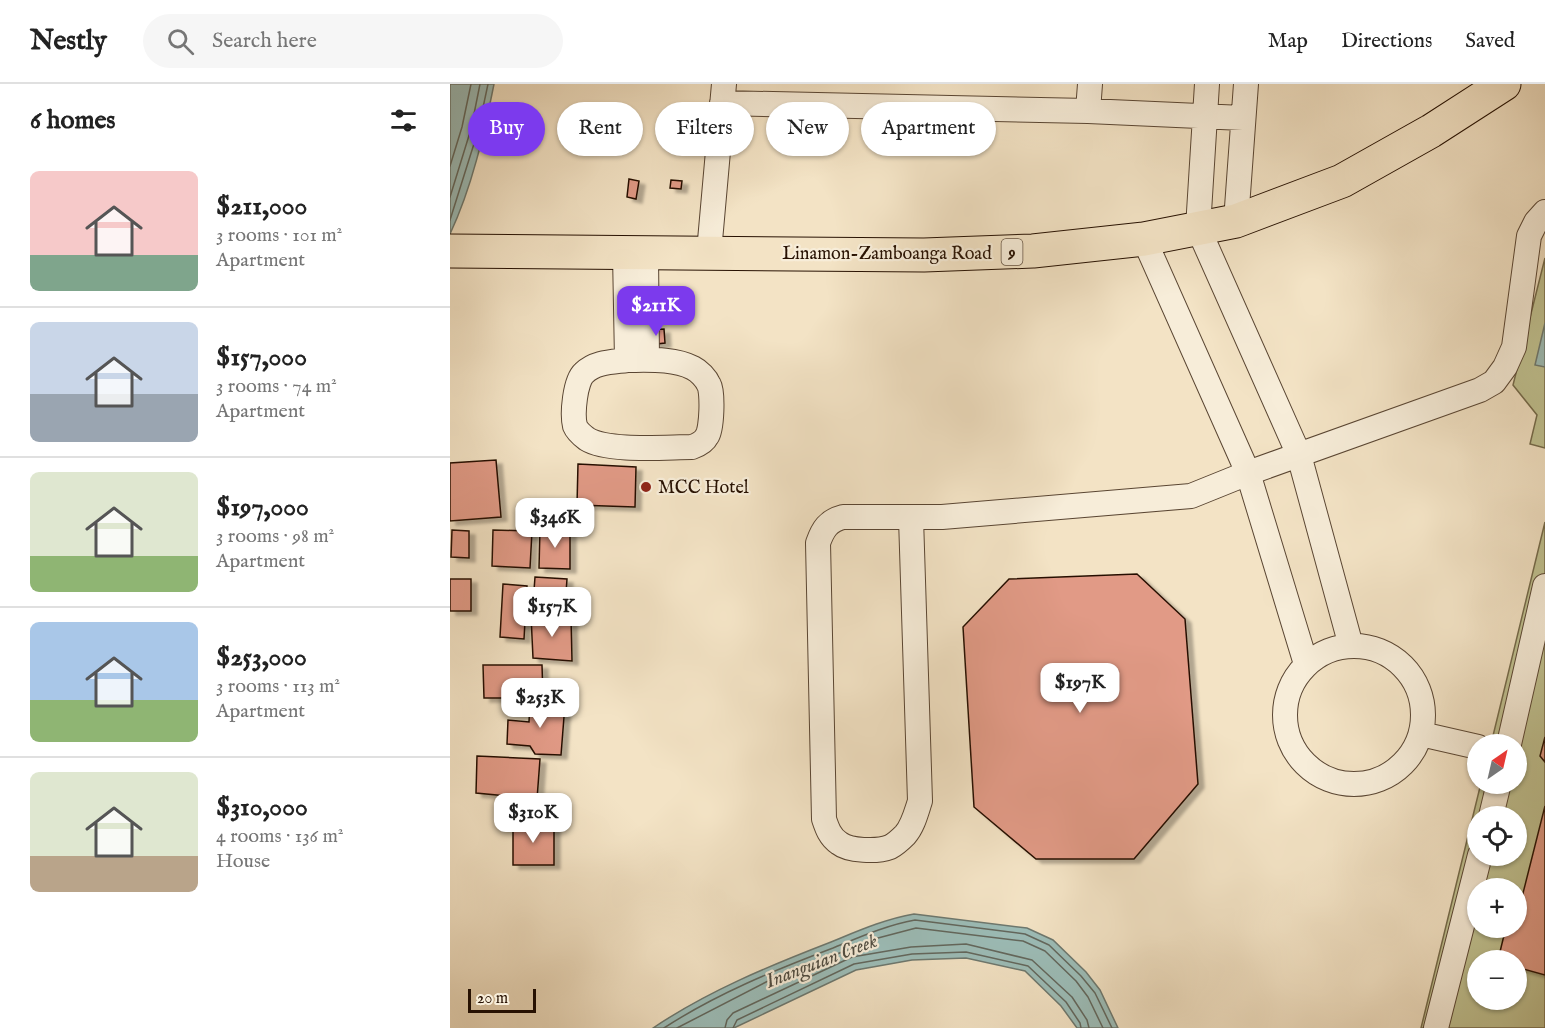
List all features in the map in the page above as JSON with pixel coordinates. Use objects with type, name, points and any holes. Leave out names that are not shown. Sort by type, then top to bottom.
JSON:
[{"type":"highway","name":"Linamon-Zamboanga Road","points":[[450,251],[924,255],[1033,251],[1144,239],[1236,221],[1342,181],[1431,131],[1504,84]]},
{"type":"lane","points":[[1088,111],[1090,84]]},
{"type":"lane","points":[[1207,84],[1203,116],[1198,228],[1299,455],[1351,646]]},
{"type":"lane","points":[[1236,221],[1246,84]]},
{"type":"lane","points":[[709,252],[723,94],[1242,118]]},
{"type":"lane","points":[[912,518],[920,801],[913,824],[904,836],[889,847],[863,850],[848,848],[835,840],[824,819],[818,543],[823,529],[833,520],[843,517],[912,518],[1191,496],[1248,473],[1479,390],[1494,382],[1505,367],[1514,347],[1529,236],[1536,222],[1545,212]]},
{"type":"lane","points":[[1144,239],[1248,473],[1306,664]]},
{"type":"lane","points":[[636,254],[637,360]]},
{"type":"lane","points":[[637,360],[678,363],[693,368],[705,378],[711,387],[710,424],[708,436],[699,445],[692,447],[603,446],[586,439],[578,430],[574,424],[576,382],[583,373],[593,366],[637,360]]},
{"type":"lane","points":[[1511,734],[1545,586]]},
{"type":"lane","points":[[1351,646],[1373,648],[1392,657],[1408,672],[1419,691],[1423,712],[1420,734],[1411,755],[1395,771],[1374,782],[1351,784],[1328,780],[1308,768],[1293,750],[1285,728],[1285,705],[1292,683],[1306,664],[1319,654],[1335,648],[1351,646]]},
{"type":"lane","points":[[1420,734],[1467,745]]},
{"type":"lane","points":[[1436,1028],[1477,866]]},
{"type":"green space","points":[[1545,258],[1545,448],[1530,444],[1537,415],[1513,385]]},
{"type":"green space","points":[[1545,522],[1545,1028],[1421,1028],[1467,840],[1467,866],[1527,866],[1527,806],[1475,806],[1478,794],[1527,794],[1527,734],[1493,734]]},
{"type":"water","points":[[450,84],[494,84],[490,102],[468,102],[468,156],[477,156],[471,179],[450,234]]},
{"type":"water","points":[[1545,323],[1545,367],[1535,365]]},
{"type":"water","name":"Inanguian Creek","points":[[914,914],[1027,928],[1053,940],[1086,972],[1100,990],[1118,1028],[1077,1028],[1061,1006],[1025,971],[966,958],[912,960],[856,970],[734,1028],[653,1028],[695,1002],[762,970],[872,926]]},
{"type":"building","points":[[629,179],[639,181],[636,199],[627,197]]},
{"type":"building","points":[[671,180],[682,181],[681,189],[670,188]]},
{"type":"building","points":[[664,329],[665,343],[648,345],[647,330]]},
{"type":"building","points":[[496,460],[501,517],[450,521],[450,463]]},
{"type":"building","points":[[578,464],[636,467],[635,507],[577,505]]},
{"type":"building","points":[[540,529],[570,530],[570,569],[539,568]]},
{"type":"building","points":[[452,530],[469,531],[469,558],[451,557]]},
{"type":"building","points":[[493,530],[532,531],[530,568],[492,566]]},
{"type":"building","points":[[1137,574],[1185,619],[1198,784],[1134,859],[1036,859],[974,807],[963,627],[1009,579]]},
{"type":"building","points":[[535,577],[567,579],[565,606],[533,604]]},
{"type":"building","points":[[450,579],[471,579],[471,611],[450,611]]},
{"type":"building","points":[[503,584],[527,586],[524,639],[500,637]]},
{"type":"building","points":[[531,615],[571,617],[572,661],[533,658]]},
{"type":"building","points":[[483,665],[542,665],[543,698],[484,698]]},
{"type":"building","points":[[530,702],[565,704],[561,755],[535,754],[530,746],[507,744],[508,720],[529,722]]},
{"type":"building","points":[[1545,737],[1545,762],[1540,756]]},
{"type":"building","points":[[477,756],[540,759],[537,799],[476,793]]},
{"type":"building","points":[[1545,806],[1545,975],[1527,970],[1527,950],[1500,950],[1503,938],[1527,938],[1527,878]]},
{"type":"building","points":[[513,824],[554,824],[554,865],[513,865]]},
{"type":"place","name":"MCC Hotel","points":[[646,487]]}]
